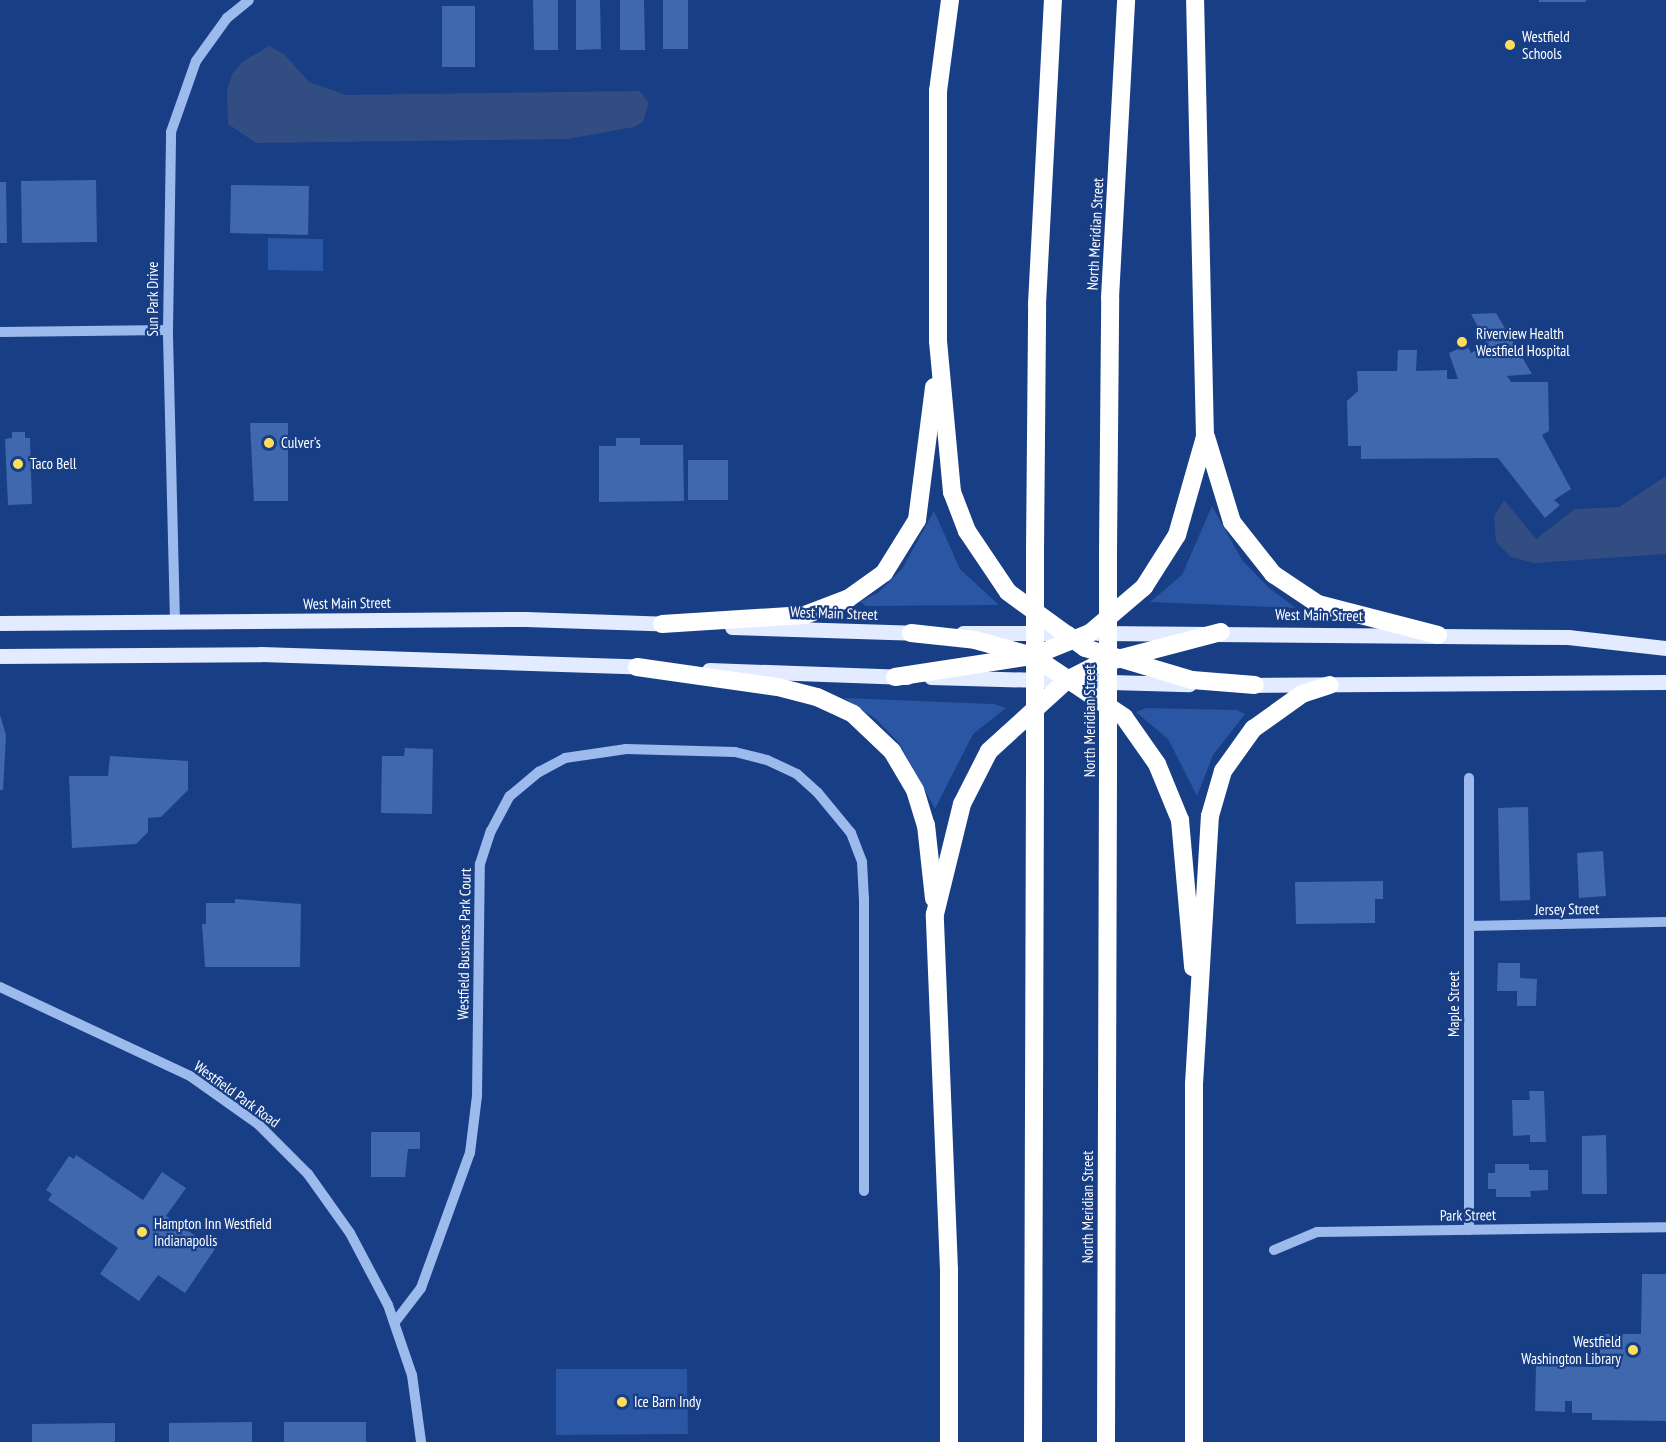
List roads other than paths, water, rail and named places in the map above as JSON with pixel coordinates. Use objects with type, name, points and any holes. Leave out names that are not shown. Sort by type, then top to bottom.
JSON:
[{"type":"highway","points":[[950,0],[938,91],[938,341],[948,464],[957,509],[983,561],[1001,584],[1067,637],[1116,660],[1192,680],[1255,685]]},
{"type":"highway","points":[[1032,1442],[1037,304],[1053,0]]},
{"type":"highway","name":"North Meridian Street","points":[[1106,1442],[1110,298],[1126,0]]},
{"type":"highway","points":[[895,676],[1033,656],[1067,637],[1090,633],[1135,597],[1162,563],[1187,506],[1205,437],[1195,0]]},
{"type":"highway","points":[[662,624],[805,615],[849,598],[884,573],[911,534],[922,502],[938,341]]},
{"type":"highway","points":[[1205,437],[1232,522],[1273,574],[1318,604],[1438,635]]},
{"type":"highway","points":[[935,914],[962,804],[981,764],[1009,729],[1071,680],[1116,660],[1221,632]]},
{"type":"highway","points":[[911,633],[975,640],[1033,656],[1124,717],[1171,792],[1185,855],[1198,1005]]},
{"type":"highway","points":[[637,667],[778,687],[817,697],[853,714],[892,751],[921,805],[935,914],[949,1270],[948,1442]]},
{"type":"highway","points":[[1194,1442],[1198,1005],[1210,816],[1223,771],[1263,719],[1302,694],[1330,685]]},
{"type":"main road","name":"West Main Street","points":[[0,623],[525,619],[1067,637]]},
{"type":"main road","name":"West Main Street","points":[[1090,633],[1221,632],[1568,637],[1666,648]]},
{"type":"main road","points":[[0,656],[261,654],[895,676],[1255,685],[1666,682]]},
{"type":"street","name":"Sun Park Drive","points":[[176,622],[168,330],[168,154],[175,111],[196,61],[227,18],[249,0]]},
{"type":"street","points":[[0,332],[168,330]]},
{"type":"street","name":"Westfield Business Park Court","points":[[395,1322],[421,1288],[470,1153],[477,1096],[480,864],[491,831],[510,796],[539,772],[565,758],[626,749],[735,752],[767,759],[804,780],[851,833],[862,862],[864,898],[864,1191]]},
{"type":"street","name":"Maple Street","points":[[1469,778],[1469,1230]]},
{"type":"street","name":"Jersey Street","points":[[1469,926],[1666,922]]},
{"type":"street","name":"Westfield Park Road","points":[[0,987],[190,1076],[258,1124],[331,1204],[395,1322],[412,1376],[421,1442]]},
{"type":"street","name":"Park Street","points":[[1274,1250],[1317,1232],[1666,1227]]},
{"type":"place","name":"Westfield Schools","points":[[1510,45]]},
{"type":"place","name":"Riverview Health Westfield Hospital","points":[[1462,342]]},
{"type":"place","name":"Culver's","points":[[269,443]]},
{"type":"place","name":"Taco Bell","points":[[18,464]]},
{"type":"place","name":"Hampton Inn Westfield Indianapolis","points":[[142,1232]]},
{"type":"place","name":"Westfield Washington Library","points":[[1633,1350]]},
{"type":"place","name":"Ice Barn Indy","points":[[622,1402]]}]
